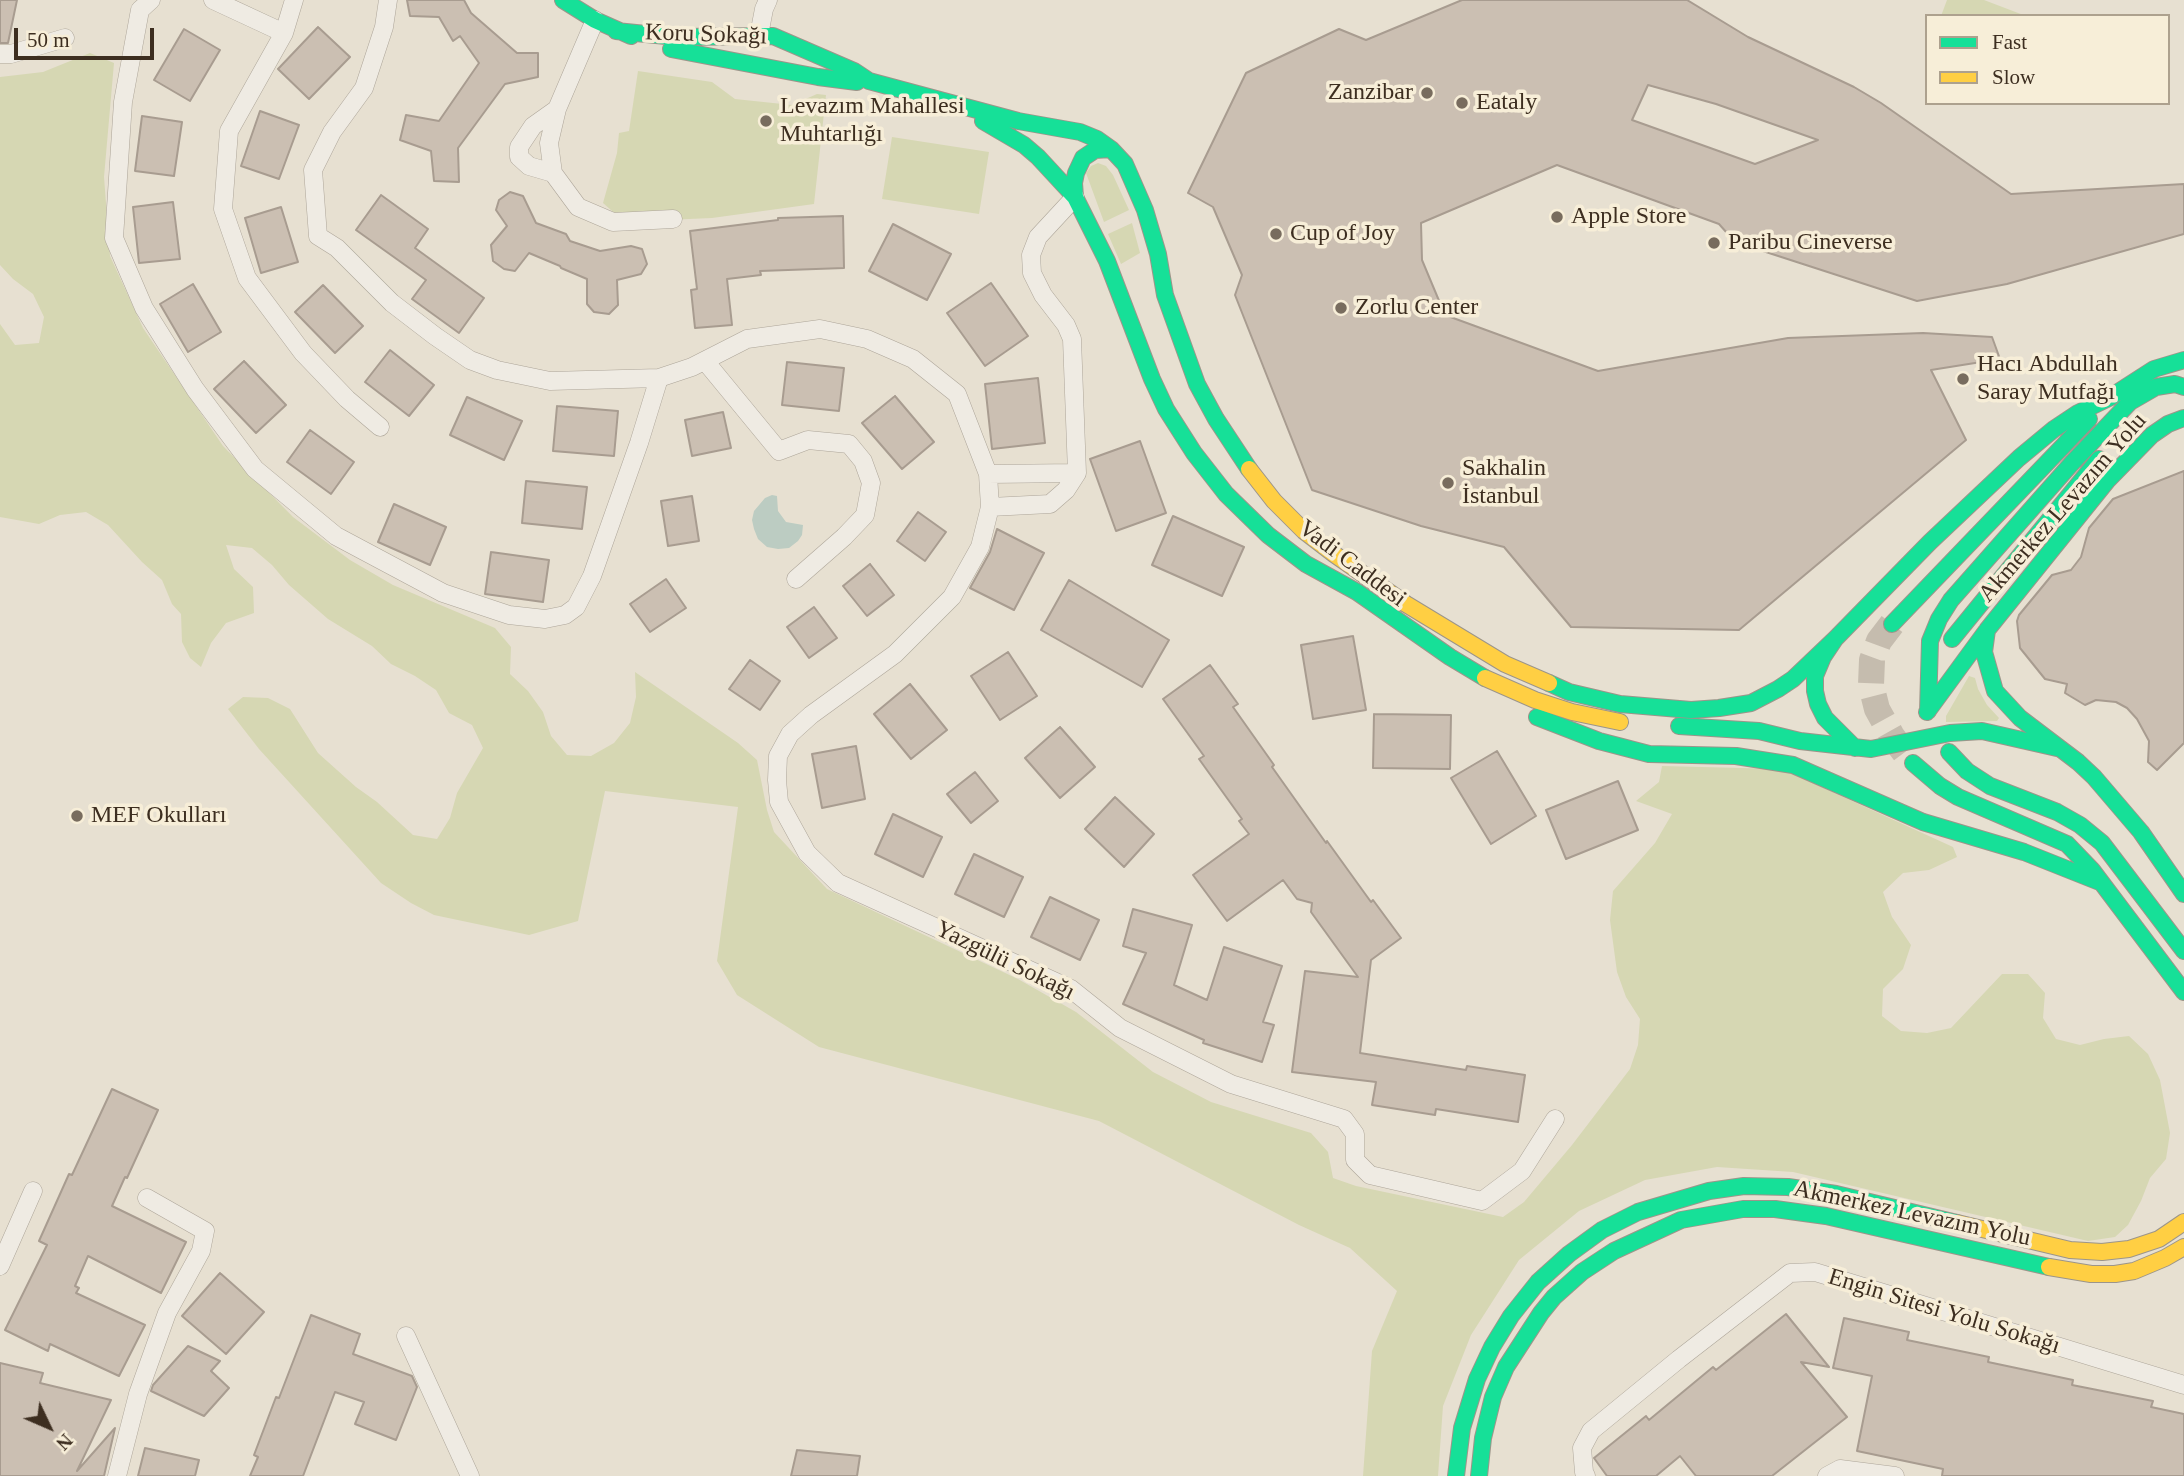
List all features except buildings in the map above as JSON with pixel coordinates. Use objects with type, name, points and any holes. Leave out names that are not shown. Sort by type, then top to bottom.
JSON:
[{"type":"main road","name":"Koru Sokağı","points":[[563,0],[617,31],[666,48],[850,82],[869,80]]},
{"type":"main road","name":"Koru Sokağı","points":[[617,31],[676,37],[773,36],[869,80],[1063,135]]},
{"type":"main road","points":[[747,62],[747,52],[756,35]]},
{"type":"main road","points":[[778,69],[787,41]]},
{"type":"main road","name":"Koru Sokağı","points":[[953,104],[1024,145],[1057,177]]},
{"type":"main road","name":"Vadi Caddesi","points":[[1063,135],[1097,139],[1125,164],[1145,210],[1158,254],[1165,295],[1181,345],[1197,384],[1216,419],[1247,466],[1274,501],[1304,531],[1406,604],[1474,648],[1538,680],[1592,698],[1649,707],[1691,710],[1751,703],[1793,679],[1835,639]]},
{"type":"main road","points":[[1075,197],[1074,184],[1083,158],[1095,150],[1111,149]]},
{"type":"main road","points":[[1056,158],[1057,177]]},
{"type":"main road","name":"Vadi Caddesi","points":[[1057,177],[1075,197],[1107,261],[1152,379],[1166,408],[1194,453],[1226,494],[1268,535],[1306,564],[1357,592],[1488,680]]},
{"type":"main road","points":[[1855,748],[1825,718],[1815,691],[1815,676],[1835,639],[1930,542],[2019,458],[2054,429],[2154,369],[2184,360]]},
{"type":"main road","points":[[1927,711],[1930,641],[1938,618],[1951,600],[2079,455],[2130,402],[2156,387],[2175,384],[2184,388]]},
{"type":"main road","name":"Akmerkez Levazım Yolu","points":[[1952,639],[2138,416],[2158,400],[2184,388]]},
{"type":"main road","name":"Akmerkez Levazım Yolu","points":[[1892,624],[2109,398]]},
{"type":"main road","points":[[1900,742],[2098,492],[2152,435],[2168,424],[2184,418]]},
{"type":"main road","points":[[1987,630],[1984,652],[1995,691],[2008,707],[2078,762],[2110,795],[2141,832],[2184,894]]},
{"type":"main road","points":[[1488,680],[1572,712],[1630,723]]},
{"type":"main road","points":[[1488,680],[1526,711],[1554,725],[1599,741],[1649,754],[1736,756],[1783,762],[1923,822],[2024,852],[2102,883]]},
{"type":"main road","points":[[1670,725],[1759,731],[1800,741],[1871,749],[1950,733],[1982,731],[2057,748]]},
{"type":"main road","points":[[1949,752],[1967,771],[1990,786],[2057,812],[2080,825],[2102,843],[2184,951]]},
{"type":"main road","points":[[1913,764],[1940,786],[1958,796],[2067,844],[2081,856],[2184,992]]},
{"type":"main road","name":"Akmerkez Levazım Yolu","points":[[1456,1476],[1462,1428],[1477,1379],[1511,1316],[1538,1282],[1569,1254],[1601,1230],[1638,1212],[1709,1191],[1744,1186],[1788,1187],[1836,1194],[2070,1250],[2102,1252],[2130,1249],[2159,1239],[2184,1222]]},
{"type":"main road","name":"Akmerkez Levazım Yolu","points":[[1479,1476],[1483,1438],[1493,1397],[1506,1367],[1527,1332],[1554,1297],[1593,1265],[1635,1240],[1681,1220],[1743,1209],[1775,1209],[1826,1216],[2034,1264],[2091,1274],[2115,1274],[2134,1270],[2184,1247]]},
{"type":"street","points":[[152,0],[140,10],[123,102],[114,237],[144,308],[195,389],[255,468],[336,536],[443,593],[509,615],[545,619],[565,615],[576,607],[592,576],[659,378]]},
{"type":"street","points":[[213,0],[284,33]]},
{"type":"street","points":[[294,0],[284,33],[229,131],[223,209],[247,278],[303,353],[347,399],[380,427]]},
{"type":"street","name":"Yazgülü Sokağı","points":[[388,0],[384,27],[363,88],[332,132],[313,170],[318,236],[337,248],[392,303],[470,360],[498,370],[550,381],[659,378],[692,367],[747,339],[820,329],[867,339],[913,359],[957,394],[988,474],[990,507],[980,547],[953,597],[895,654],[811,715],[790,734],[778,756],[779,802],[807,853],[838,883],[1071,989],[1120,1028],[1231,1084],[1344,1119],[1355,1134],[1355,1160],[1370,1175],[1482,1201],[1522,1171],[1555,1119]]},
{"type":"street","points":[[756,35],[768,0]]},
{"type":"street","points":[[595,20],[557,109],[550,143],[554,173],[578,207],[613,222],[673,219]]},
{"type":"street","points":[[0,54],[11,54],[65,38]]},
{"type":"street","points":[[554,173],[528,166],[519,157],[519,147],[533,126],[557,109]]},
{"type":"street","points":[[990,507],[1050,504],[1066,489],[1077,473],[1072,339],[1066,325],[1043,295],[1032,273],[1031,255],[1038,237],[1075,197]]},
{"type":"street","points":[[705,361],[779,451],[808,440],[849,444],[863,461],[871,483],[865,515],[796,579]]},
{"type":"street","points":[[988,474],[1077,473]]},
{"type":"street","points":[[0,1266],[33,1191]]},
{"type":"street","points":[[117,1476],[138,1394],[167,1314],[201,1251],[205,1231],[146,1198]]},
{"type":"street","name":"Engin Sitesi Yolu Sokağı","points":[[1586,1476],[1582,1448],[1591,1431],[1790,1273],[1815,1272],[2184,1385]]},
{"type":"street","points":[[406,1336],[470,1476]]},
{"type":"street","points":[[1828,1476],[1840,1469],[1895,1476]]},
{"type":"green space","points":[[1947,0],[1984,0],[2021,14],[1942,14]]},
{"type":"green space","points":[[90,53],[114,63],[104,177],[110,256],[143,328],[223,446],[293,517],[350,560],[393,585],[495,628],[511,647],[510,674],[528,691],[543,712],[551,736],[567,755],[591,756],[614,743],[630,723],[636,697],[635,672],[738,743],[757,760],[774,832],[827,889],[1018,979],[1076,1012],[1153,1072],[1211,1102],[1311,1133],[1328,1152],[1333,1178],[1356,1186],[1503,1217],[1524,1202],[1572,1145],[1630,1069],[1638,1045],[1640,1019],[1626,997],[1617,972],[1610,920],[1613,891],[1655,843],[1672,814],[1636,801],[1659,782],[1662,766],[1782,769],[1953,847],[1957,857],[1929,870],[1903,873],[1883,892],[1892,917],[1911,945],[1903,969],[1883,989],[1882,1016],[1901,1031],[1927,1033],[1951,1028],[2002,974],[2028,974],[2045,993],[2043,1018],[2056,1039],[2080,1045],[2129,1036],[2148,1054],[2160,1080],[2170,1133],[2166,1159],[2150,1178],[2128,1225],[2115,1237],[2088,1241],[1793,1172],[1717,1167],[1645,1180],[1579,1211],[1519,1260],[1471,1335],[1443,1406],[1438,1476],[1363,1476],[1372,1351],[1397,1291],[1350,1248],[1299,1225],[1099,1121],[819,1047],[737,995],[717,961],[738,807],[605,791],[578,921],[529,935],[434,915],[381,883],[259,749],[228,709],[243,697],[268,698],[290,709],[318,753],[356,787],[413,835],[437,839],[450,818],[457,793],[483,748],[472,725],[449,713],[436,690],[391,664],[372,646],[328,619],[252,548],[226,545],[234,569],[253,587],[254,613],[226,623],[211,643],[201,667],[190,658],[182,642],[181,614],[172,604],[162,580],[108,525],[86,512],[60,515],[39,524],[0,517],[0,324],[15,345],[39,343],[44,317],[33,294],[0,265],[0,77],[43,72]]},
{"type":"green space","points":[[638,71],[712,82],[735,99],[792,105],[817,94],[826,95],[814,204],[712,218],[620,218],[603,203],[617,153],[619,133],[629,131]]},
{"type":"green space","points":[[892,137],[989,152],[979,214],[882,199]]},
{"type":"green space","points":[[1098,163],[1106,166],[1113,175],[1129,210],[1104,222],[1086,173],[1091,166]]},
{"type":"green space","points":[[1132,223],[1140,253],[1121,264],[1108,234]]},
{"type":"green space","points":[[1969,676],[1975,678],[1987,705],[1999,718],[1997,721],[1946,722],[1946,716]]},
{"type":"shaded area","points":[[777,496],[778,511],[786,522],[803,525],[802,535],[789,548],[767,547],[758,539],[754,529],[754,511],[765,498]]},
{"type":"tunnel","points":[[1892,624],[1879,641],[1872,660],[1871,685],[1877,709],[1910,760]]},
{"type":"traffic: fast","points":[[563,0],[595,20],[631,36]]},
{"type":"traffic: fast","points":[[616,31],[676,37],[773,36],[854,71],[869,81],[1018,121],[1080,132],[1097,139],[1125,164],[1145,210],[1158,254],[1165,295],[1197,384],[1249,469]]},
{"type":"traffic: fast","points":[[671,49],[857,82]]},
{"type":"traffic: fast","points":[[983,121],[1024,145],[1075,197],[1107,261],[1166,409],[1194,453],[1226,494],[1268,535],[1306,564],[1357,592],[1485,678]]},
{"type":"traffic: fast","points":[[1075,197],[1076,173],[1083,158],[1095,150],[1111,149]]},
{"type":"traffic: fast","points":[[1855,748],[1825,718],[1815,691],[1815,676],[1835,639],[1930,542],[2019,458],[2054,429],[2154,369],[2184,360]]},
{"type":"traffic: fast","points":[[1928,711],[1930,641],[1951,600],[2072,463],[2130,402],[2156,387],[2175,384],[2184,387]]},
{"type":"traffic: fast","points":[[1927,712],[1987,630],[2107,481],[2152,435],[2168,424],[2184,418]]},
{"type":"traffic: fast","points":[[1892,624],[2089,419]]},
{"type":"traffic: fast","points":[[1952,639],[2099,459]]},
{"type":"traffic: fast","points":[[1987,630],[1984,652],[1995,691],[2020,718],[2094,777],[2141,832],[2184,894]]},
{"type":"traffic: fast","points":[[1549,683],[1569,692],[1620,704],[1691,710],[1719,708],[1751,703],[1778,689],[1793,679],[1835,639]]},
{"type":"traffic: fast","points":[[1537,717],[1599,741],[1649,754],[1736,756],[1793,765],[1923,822],[2024,852],[2102,883]]},
{"type":"traffic: fast","points":[[1679,726],[1759,731],[1800,741],[1871,749],[1950,733],[1982,731],[2057,748]]},
{"type":"traffic: fast","points":[[1949,752],[1967,771],[1990,786],[2057,812],[2080,825],[2102,843],[2184,951]]},
{"type":"traffic: fast","points":[[1913,763],[1958,797],[2067,844],[2092,870],[2184,992]]},
{"type":"traffic: fast","points":[[1456,1476],[1462,1428],[1477,1379],[1492,1347],[1511,1316],[1538,1282],[1569,1254],[1602,1230],[1638,1212],[1709,1191],[1744,1186],[1788,1187],[1836,1194],[1957,1223]]},
{"type":"traffic: fast","points":[[1479,1476],[1483,1438],[1493,1397],[1506,1367],[1541,1313],[1554,1297],[1582,1272],[1614,1251],[1681,1220],[1743,1209],[1775,1209],[1826,1216],[2049,1267]]},
{"type":"traffic: slow","points":[[1249,469],[1274,501],[1304,531],[1334,554],[1406,604],[1505,664],[1549,683]]},
{"type":"traffic: slow","points":[[1485,678],[1535,700],[1572,712],[1620,722]]},
{"type":"traffic: slow","points":[[1957,1223],[2070,1250],[2102,1252],[2129,1249],[2159,1239],[2184,1222]]},
{"type":"traffic: slow","points":[[2049,1267],[2091,1274],[2115,1274],[2134,1271],[2184,1247]]},
{"type":"place","name":"Zanzibar","points":[[1427,93]]},
{"type":"place","name":"Eataly","points":[[1462,103]]},
{"type":"place","name":"Levazım Mahallesi Muhtarlığı","points":[[766,121]]},
{"type":"place","name":"Apple Store","points":[[1557,217]]},
{"type":"place","name":"Cup of Joy","points":[[1276,234]]},
{"type":"place","name":"Paribu Cineverse","points":[[1714,243]]},
{"type":"place","name":"Zorlu Center","points":[[1341,308]]},
{"type":"place","name":"Hacı Abdullah Saray Mutfağı","points":[[1963,379]]},
{"type":"place","name":"Sakhalin İstanbul","points":[[1448,483]]},
{"type":"place","name":"MEF Okulları","points":[[77,816]]}]
